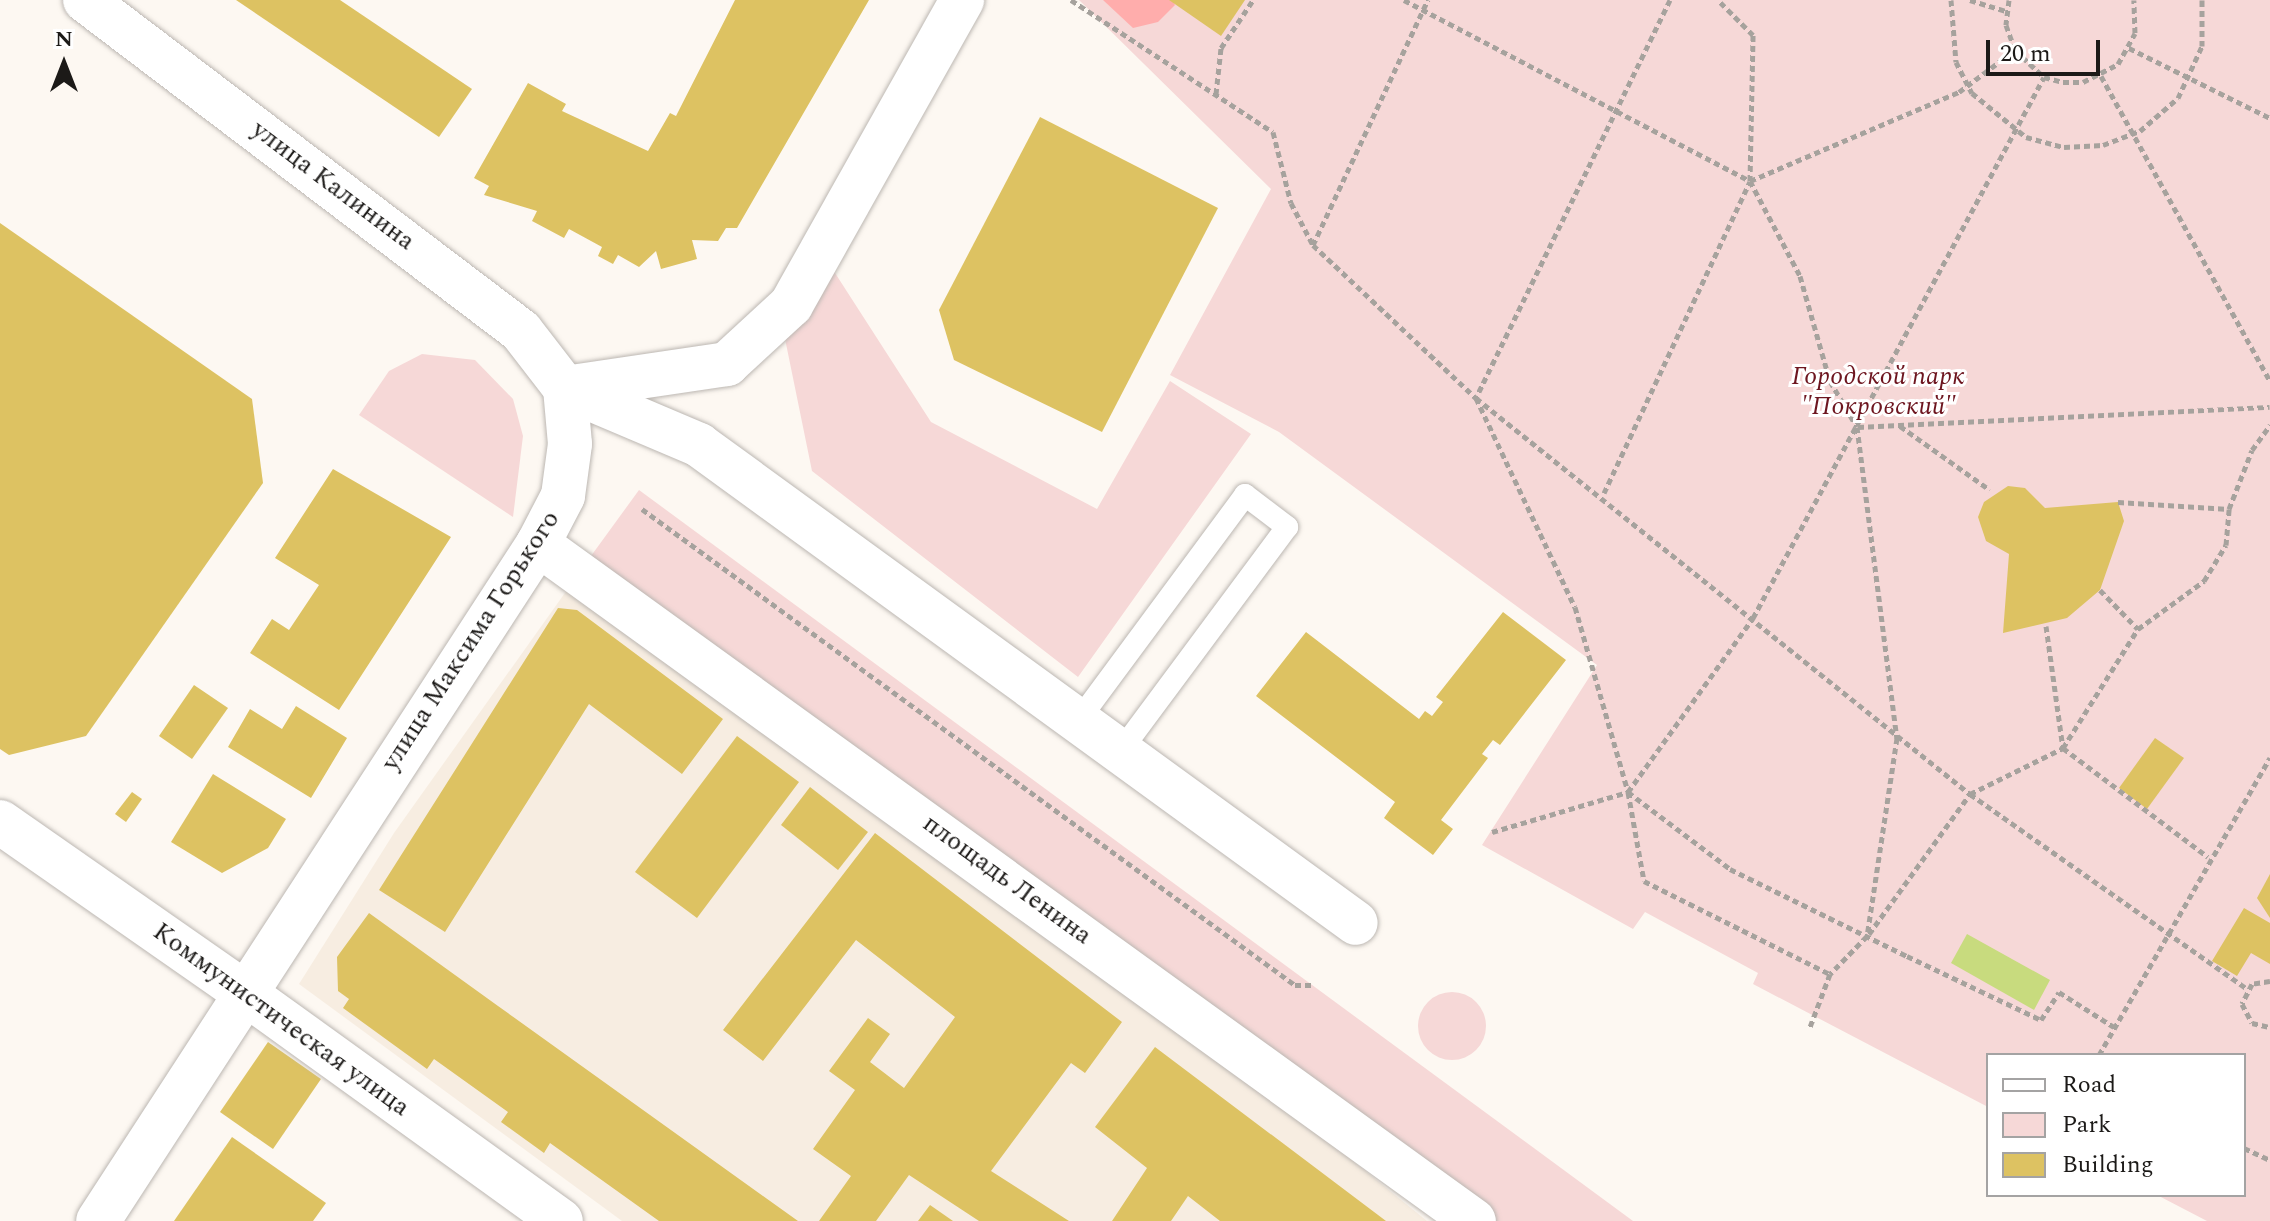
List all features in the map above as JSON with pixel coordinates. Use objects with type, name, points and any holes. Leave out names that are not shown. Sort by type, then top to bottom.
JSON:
[{"type":"street","name":"улица Калинина","points":[[85,0],[481,296],[521,331],[565,388]]},
{"type":"street","points":[[565,388],[727,364],[791,305],[962,0]]},
{"type":"street","points":[[565,388],[699,445],[1356,923]]},
{"type":"street","name":"улица Максима Горького","points":[[98,1221],[242,991],[538,544],[563,496],[570,444],[565,388]]},
{"type":"street","name":"площадь Ленина","points":[[538,544],[1474,1221]]},
{"type":"street","name":"Коммунистическая улица","points":[[0,822],[242,991],[561,1221]]},
{"type":"lane","points":[[1078,721],[1245,495],[1287,527],[1120,752]]},
{"type":"path","points":[[1071,0],[1273,132],[1291,203],[1313,245],[1476,398],[1604,493],[1897,738],[1970,794],[2247,989]]},
{"type":"path","points":[[1216,94],[1221,48],[1253,0]]},
{"type":"path","points":[[1404,0],[1619,116],[1750,181],[1800,276],[1830,381],[1857,427],[1897,738],[1867,936]]},
{"type":"path","points":[[1313,245],[1428,0]]},
{"type":"path","points":[[1476,398],[1619,116],[1670,0]]},
{"type":"path","points":[[1604,493],[1750,181],[1753,35],[1718,0]]},
{"type":"path","points":[[1951,0],[1956,62],[1968,86],[2016,131],[2064,147],[2131,135],[2161,116],[2191,79],[2202,46],[2202,0]]},
{"type":"path","points":[[1970,0],[2006,11]]},
{"type":"path","points":[[2009,0],[2006,11],[2015,50],[2044,77],[2073,82],[2101,76],[2129,48],[2134,0]]},
{"type":"path","points":[[2129,48],[2270,118]]},
{"type":"path","points":[[1750,181],[1968,86],[2015,50]]},
{"type":"path","points":[[2101,76],[2270,381]]},
{"type":"path","points":[[1492,832],[1628,792],[1753,618],[2044,77]]},
{"type":"path","points":[[1476,398],[1575,607],[1628,792],[1644,881],[1830,974]]},
{"type":"path","points":[[1857,427],[2270,407]]},
{"type":"path","points":[[1899,425],[1990,490]]},
{"type":"path","points":[[1810,1027],[1830,974],[1867,936],[1970,794],[2063,748],[2138,629],[2204,581],[2226,545],[2229,509],[2252,450],[2270,425]]},
{"type":"path","points":[[2118,502],[2229,509]]},
{"type":"path","points":[[642,509],[1295,985],[1312,985]]},
{"type":"path","points":[[2100,590],[2138,629]]},
{"type":"path","points":[[2046,626],[2063,748],[2208,857]]},
{"type":"path","points":[[2100,1053],[2208,857],[2270,758]]},
{"type":"path","points":[[1628,792],[1730,869],[1867,936],[2041,1020],[2059,992],[2114,1027]]},
{"type":"path","points":[[2247,989],[2270,981]]},
{"type":"path","points":[[2247,989],[2247,1018],[2270,1027]]},
{"type":"path","points":[[2246,1149],[2270,1160]]},
{"type":"shaded area","points":[[1103,0],[1172,0],[1175,5],[1158,22],[1133,28]]},
{"type":"shaded area","points":[[572,583],[1337,1148],[1427,1221],[622,1221],[299,984],[394,833]]},
{"type":"shaded area","points":[[1967,934],[2050,980],[2034,1010],[1951,963]]},
{"type":"green space","name":"Городской парк \"Покровский\"","points":[[1079,0],[2270,0],[2270,1221],[2207,1221],[2161,1197],[2246,1197],[2246,1053],[1986,1053],[1986,1106],[1753,984],[1758,973],[1645,912],[1633,929],[1482,845],[1597,665],[1279,432],[1170,375],[1271,189]]},
{"type":"green space","points":[[826,259],[931,422],[1097,509],[1170,381],[1251,434],[1078,677],[812,471],[783,329]]},
{"type":"green space","points":[[422,354],[475,360],[513,399],[523,436],[513,517],[359,415],[389,371]]},
{"type":"green space","points":[[639,490],[1633,1221],[1495,1221],[591,556]]},
{"type":"green space","points":[[1452,992],[1476,1002],[1486,1026],[1476,1050],[1452,1060],[1428,1050],[1418,1026],[1428,1002]]},
{"type":"building","points":[[236,0],[340,0],[472,89],[439,137]]},
{"type":"building","points":[[735,0],[869,0],[737,228],[726,228],[718,241],[692,240],[697,259],[661,269],[656,251],[639,267],[618,255],[613,264],[598,256],[602,247],[569,229],[564,238],[532,221],[537,211],[484,195],[489,186],[474,178],[528,83],[566,104],[562,111],[648,151],[670,113],[676,116]]},
{"type":"building","points":[[1169,0],[1245,0],[1221,36]]},
{"type":"building","points":[[1040,117],[1218,208],[1102,432],[954,360],[939,310]]},
{"type":"building","points":[[0,223],[252,399],[263,483],[86,736],[9,755],[0,749]]},
{"type":"building","points":[[333,469],[451,537],[339,710],[250,653],[272,619],[289,630],[319,585],[275,558]]},
{"type":"building","points":[[2008,486],[2025,488],[2045,508],[2118,502],[2124,521],[2100,590],[2067,618],[2003,633],[2009,554],[1986,541],[1978,517],[1984,502]]},
{"type":"building","points":[[558,608],[577,610],[723,719],[682,774],[589,704],[445,932],[379,890]]},
{"type":"building","points":[[1503,612],[1566,660],[1500,745],[1493,740],[1482,754],[1488,758],[1441,820],[1453,829],[1433,855],[1384,818],[1395,802],[1256,696],[1306,632],[1419,719],[1425,711],[1432,716],[1443,702],[1436,697]]},
{"type":"building","points":[[194,685],[228,708],[192,759],[159,736]]},
{"type":"building","points":[[296,706],[347,738],[311,798],[228,747],[250,709],[282,729]]},
{"type":"building","points":[[737,736],[799,782],[697,918],[635,872]]},
{"type":"building","points":[[2155,738],[2184,758],[2147,809],[2119,788]]},
{"type":"building","points":[[213,774],[286,819],[268,848],[222,873],[171,842]]},
{"type":"building","points":[[810,787],[868,832],[838,870],[781,825]]},
{"type":"building","points":[[132,792],[142,799],[126,822],[115,814]]},
{"type":"building","points":[[875,833],[1122,1022],[1085,1073],[1071,1063],[991,1171],[1069,1221],[979,1221],[909,1175],[876,1221],[819,1221],[851,1176],[813,1149],[855,1090],[829,1071],[868,1018],[890,1034],[870,1062],[904,1088],[955,1017],[856,940],[763,1061],[723,1030]]},
{"type":"building","points":[[2270,874],[2270,918],[2257,898]]},
{"type":"building","points":[[2244,908],[2270,923],[2270,964],[2251,953],[2237,976],[2212,961]]},
{"type":"building","points":[[369,913],[798,1221],[659,1221],[550,1143],[544,1153],[501,1122],[508,1112],[434,1059],[427,1069],[343,1008],[349,999],[338,991],[337,957]]},
{"type":"building","points":[[268,1042],[321,1079],[273,1149],[220,1112]]},
{"type":"building","points":[[1155,1047],[1386,1221],[1220,1221],[1188,1196],[1171,1221],[1112,1221],[1147,1168],[1095,1127]]},
{"type":"building","points":[[232,1137],[326,1203],[313,1221],[174,1221]]},
{"type":"building","points":[[930,1205],[953,1221],[918,1221]]}]
